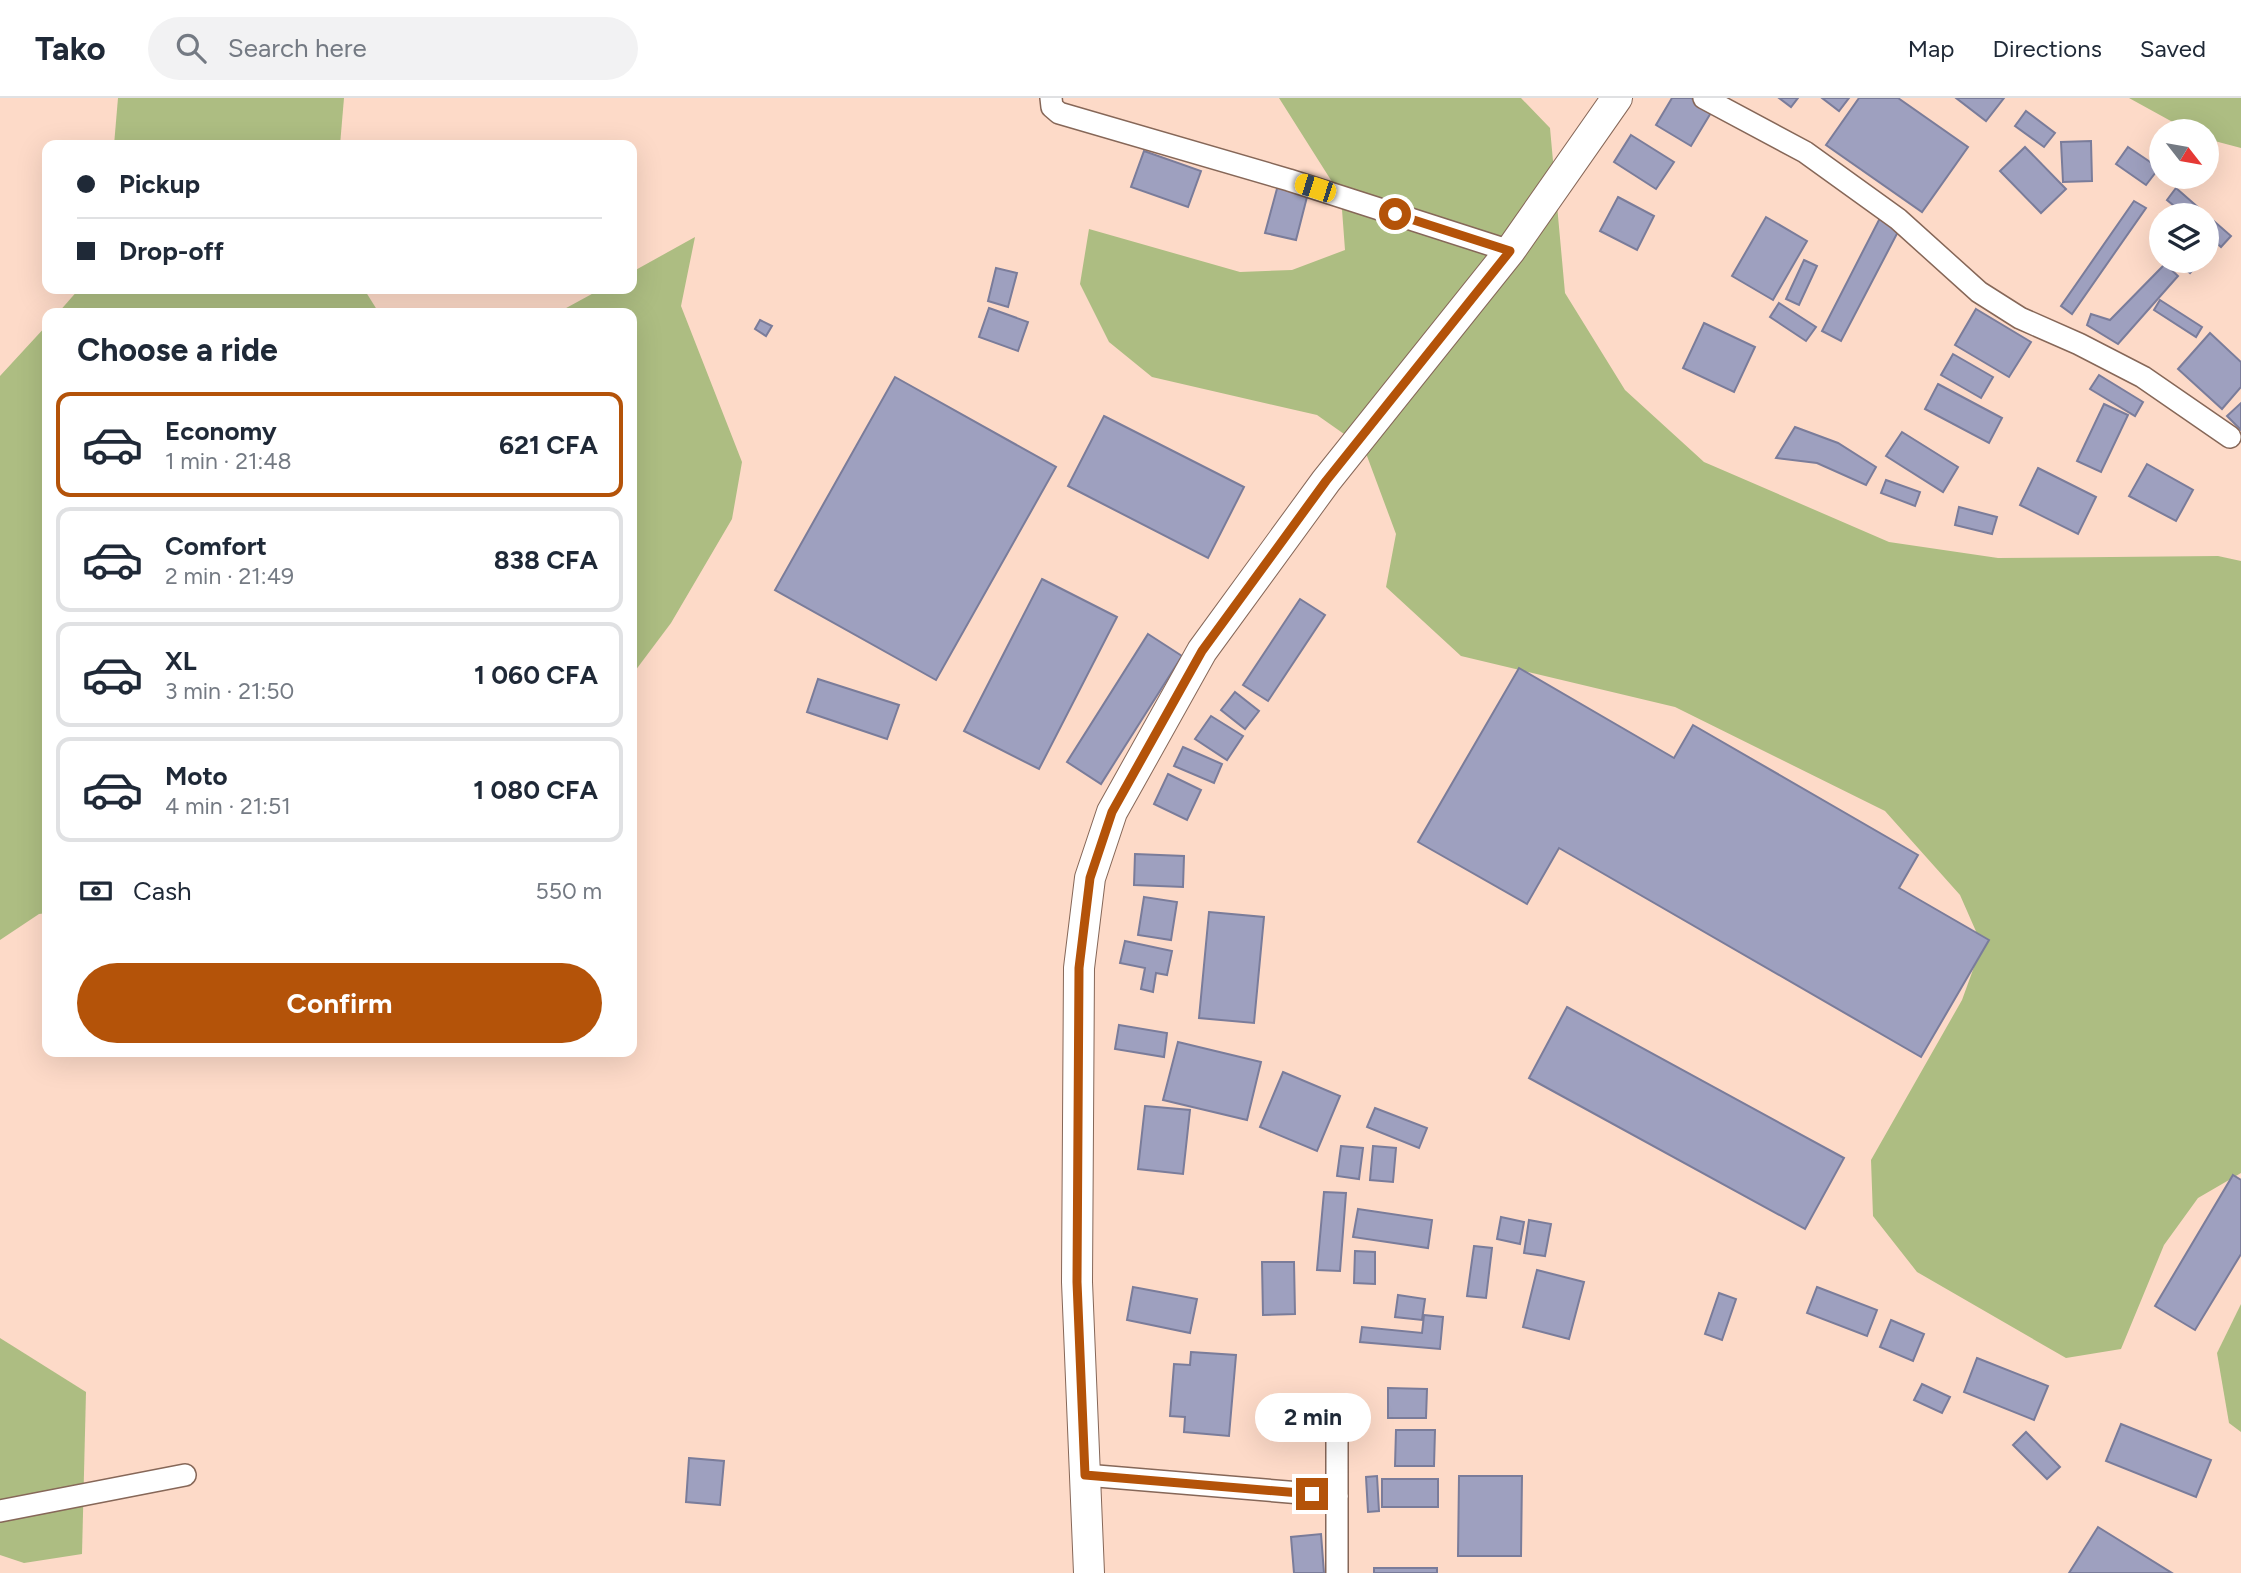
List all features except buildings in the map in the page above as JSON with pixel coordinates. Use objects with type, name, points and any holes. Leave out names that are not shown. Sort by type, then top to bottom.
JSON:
[{"type":"main road","points":[[1089,1573],[1077,1282],[1079,968],[1090,878],[1112,812],[1202,651],[1326,481],[1510,251],[1617,98]]},
{"type":"street","points":[[1051,98],[1052,107],[1059,113],[1289,180],[1510,251]]},
{"type":"street","points":[[1704,98],[1805,152],[1898,219],[1979,292],[2020,318],[2143,377],[2230,438]]},
{"type":"street","points":[[1337,1407],[1337,1573]]},
{"type":"street","points":[[0,1511],[185,1475]]},
{"type":"street","points":[[1085,1475],[1337,1496]]},
{"type":"green space","points":[[118,98],[344,98],[340,140],[114,140]]},
{"type":"green space","points":[[1279,98],[1521,98],[1550,128],[1565,293],[1625,390],[1704,462],[1889,542],[1998,558],[2218,556],[2241,561],[2241,1173],[2198,1198],[2164,1245],[2121,1349],[2066,1358],[1917,1272],[1873,1216],[1871,1160],[1962,1000],[1982,945],[1960,895],[1885,811],[1675,707],[1461,656],[1386,587],[1396,534],[1364,448],[1317,415],[1152,377],[1109,342],[1080,284],[1089,229],[1240,272],[1292,270],[1345,250],[1341,196]]},
{"type":"green space","points":[[2129,98],[2241,98],[2241,148],[2219,142],[2219,119],[2167,119]]},
{"type":"green space","points":[[695,237],[681,306],[742,462],[732,519],[671,623],[637,668],[637,308],[566,308],[592,294],[637,294],[637,269]]},
{"type":"green space","points":[[75,294],[367,294],[376,308],[62,308]]},
{"type":"green space","points":[[42,330],[42,914],[0,940],[0,376]]},
{"type":"green space","points":[[2241,1304],[2241,1432],[2229,1423],[2217,1353]]},
{"type":"green space","points":[[0,1338],[86,1392],[82,1554],[24,1563],[0,1555]]},
{"type":"route","points":[[1312,1494],[1085,1475],[1077,1282],[1079,968],[1090,878],[1112,812],[1202,651],[1326,481],[1510,251],[1395,214]]}]
